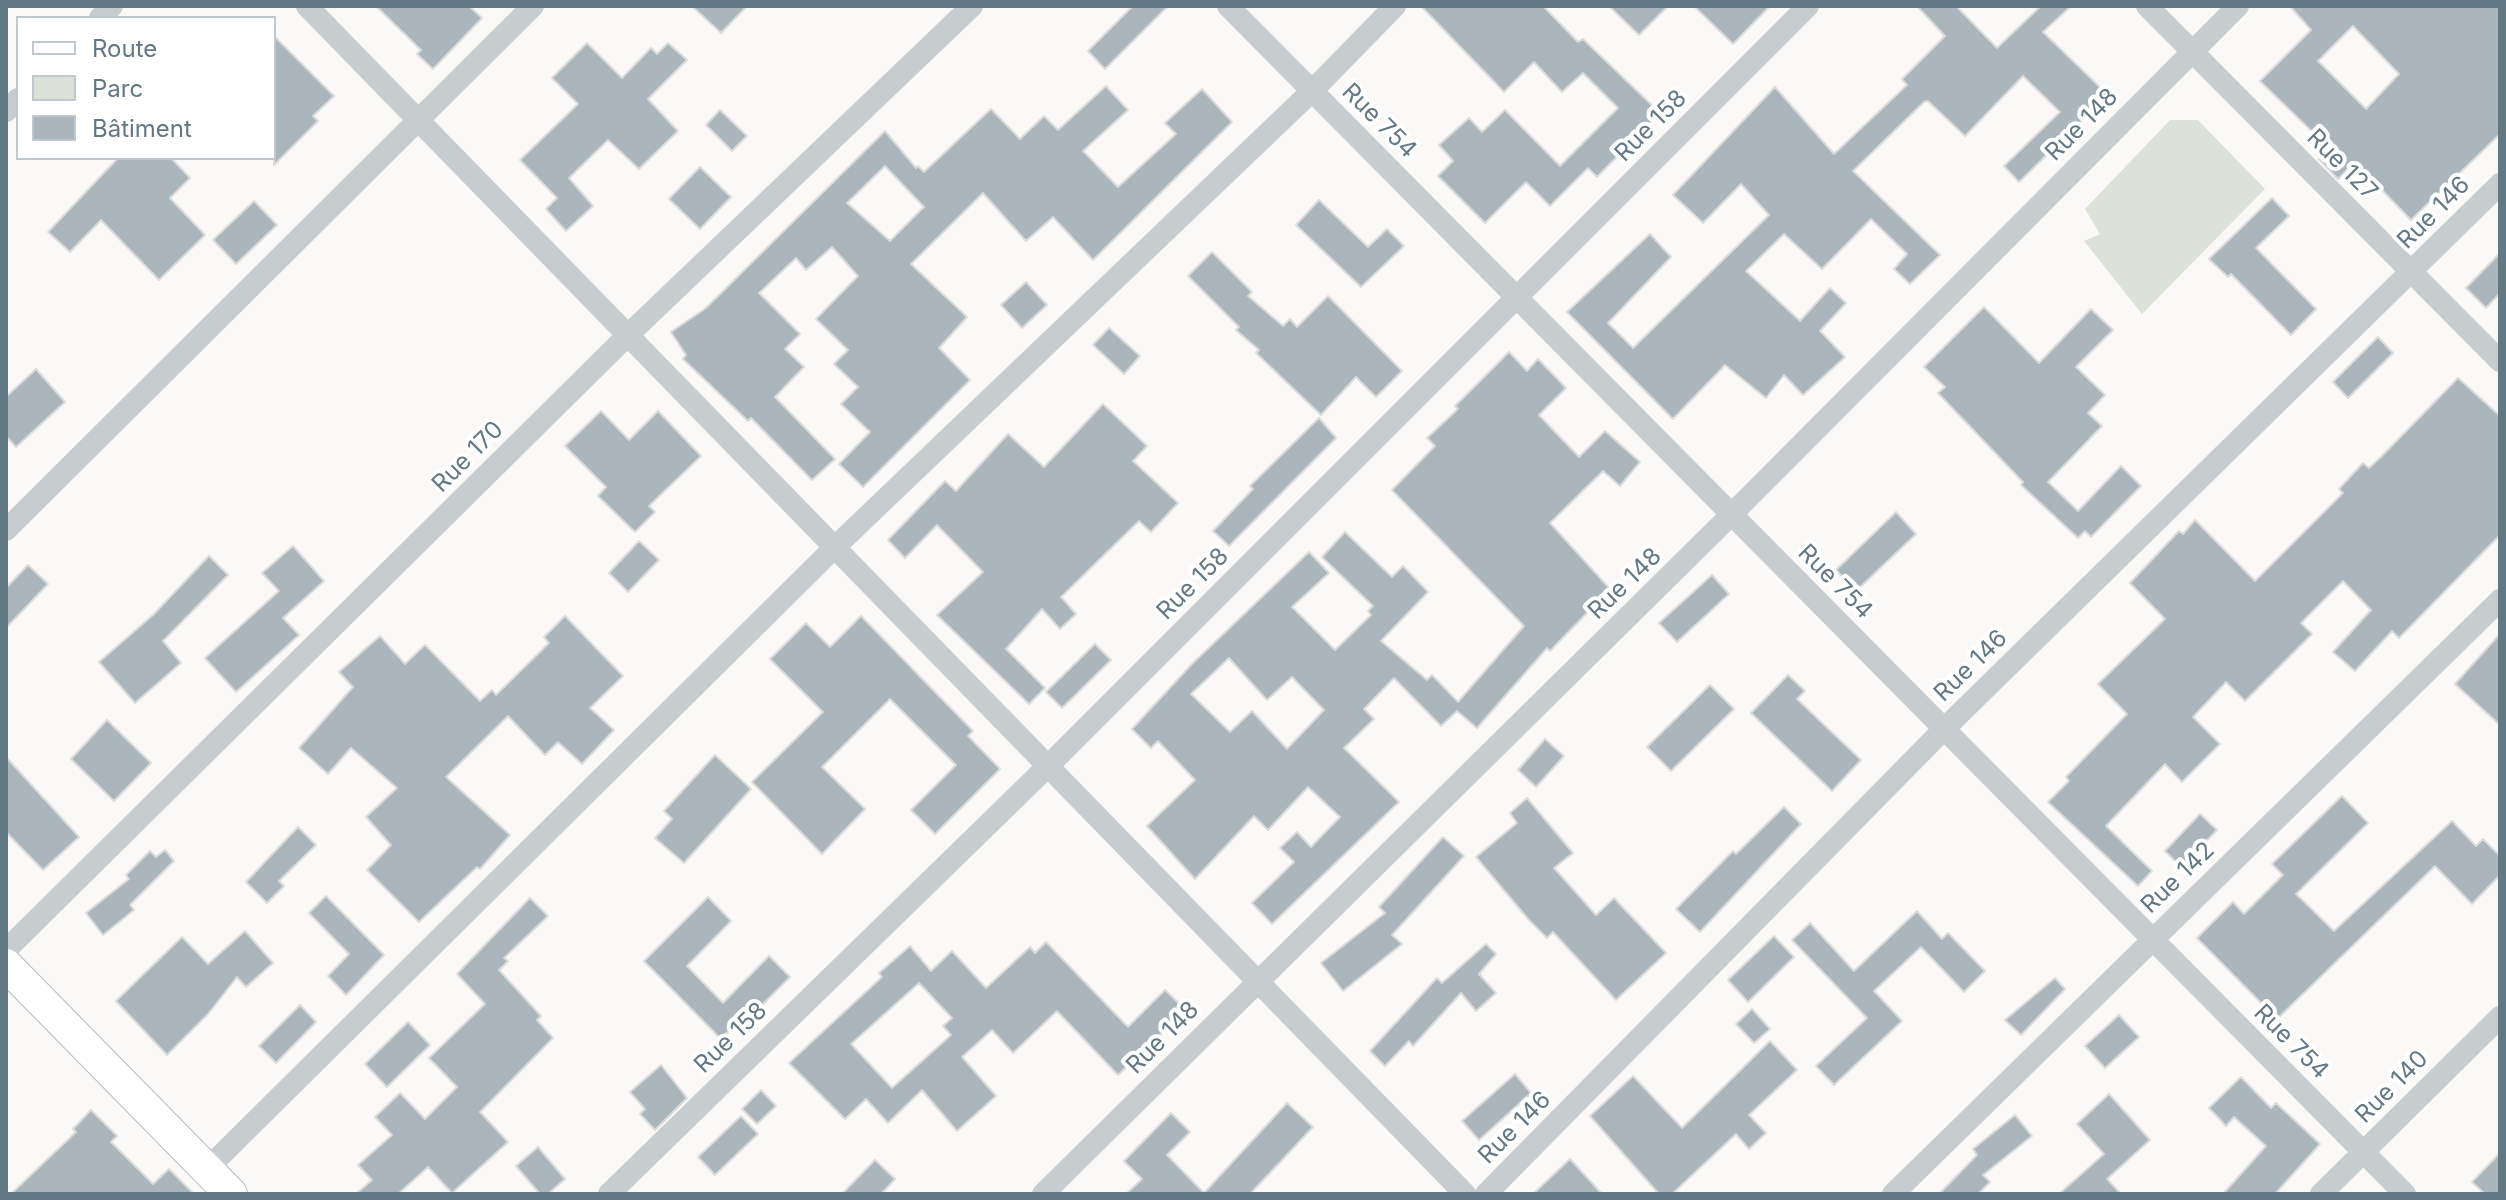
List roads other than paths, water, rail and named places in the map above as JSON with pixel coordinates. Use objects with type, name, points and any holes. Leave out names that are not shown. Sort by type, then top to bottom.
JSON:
[{"type":"street","points":[[307,6],[1465,1194]]},
{"type":"street","points":[[6,530],[533,6]]},
{"type":"street","name":"Rue 170","points":[[6,950],[628,335],[972,6]]},
{"type":"street","name":"Rue 754","points":[[1228,6],[2405,1194]]},
{"type":"street","points":[[207,1169],[835,547],[1312,91],[1395,6]]},
{"type":"street","name":"Rue 158","points":[[609,1194],[1048,766],[1808,6]]},
{"type":"street","name":"Rue 127","points":[[2147,6],[2500,361]]},
{"type":"street","name":"Rue 148","points":[[1043,1194],[1732,514],[2238,6]]},
{"type":"street","name":"Rue 146","points":[[1486,1194],[1944,729],[2500,184]]},
{"type":"street","name":"Rue 142","points":[[1893,1194],[2500,600]]},
{"type":"street","points":[[6,965],[231,1194]]},
{"type":"street","name":"Rue 140","points":[[2321,1194],[2500,1017]]}]
